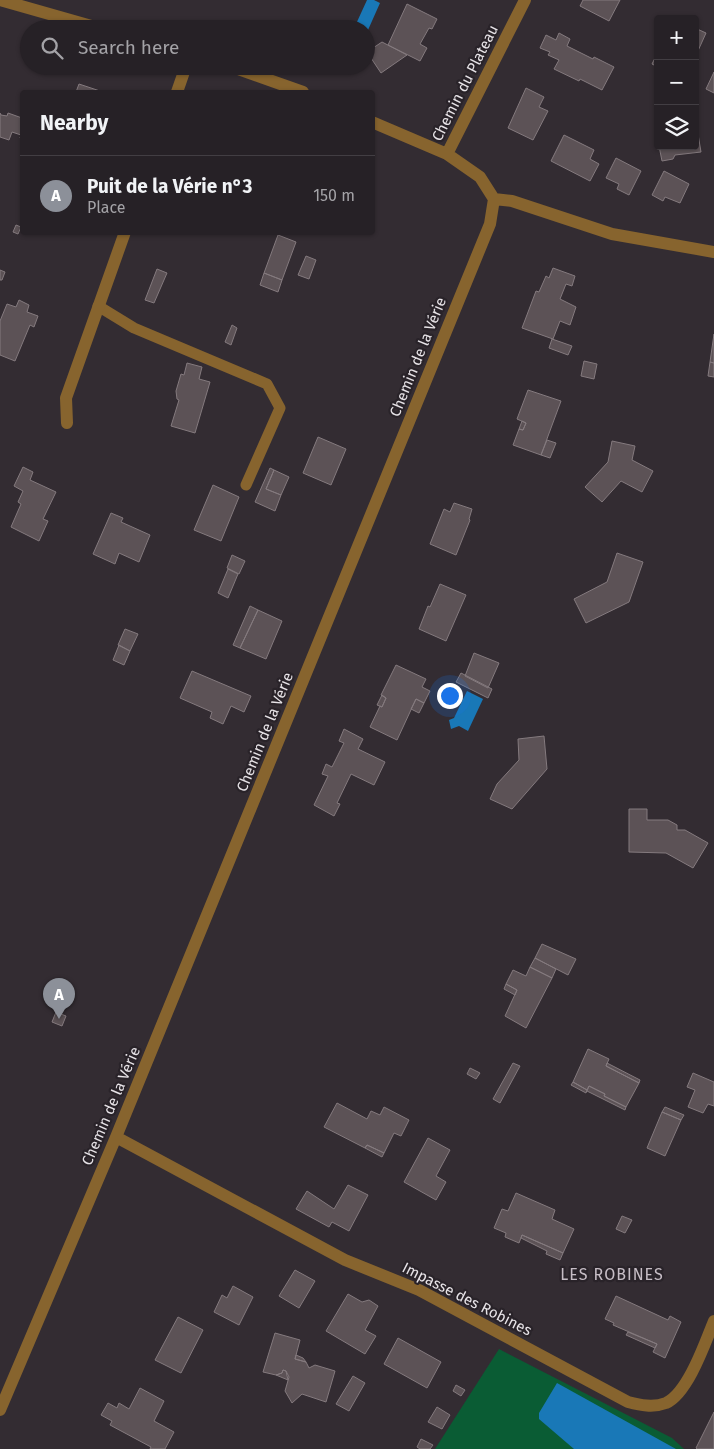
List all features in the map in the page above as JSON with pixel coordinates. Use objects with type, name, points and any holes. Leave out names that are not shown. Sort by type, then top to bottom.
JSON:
[{"type":"street","points":[[0,0],[28,4],[75,20]]},
{"type":"street","name":"Chemin du Plateau","points":[[447,154],[525,0]]},
{"type":"street","points":[[178,90],[183,75]]},
{"type":"street","points":[[255,75],[297,90]]},
{"type":"street","points":[[375,123],[447,154],[480,177],[494,199],[512,200],[612,234],[714,252]]},
{"type":"street","name":"Chemin de la Vérie","points":[[0,1410],[116,1137],[490,224],[494,199]]},
{"type":"street","points":[[67,423],[66,398],[124,235]]},
{"type":"street","name":"Impasse des Robines","points":[[116,1137],[345,1260],[419,1290],[628,1402],[647,1406],[666,1403],[677,1395],[694,1370],[714,1321]]},
{"type":"lane","points":[[98,306],[134,328],[267,384],[280,408],[246,485]]},
{"type":"green space","points":[[499,1349],[672,1438],[684,1449],[435,1449]]},
{"type":"water","points":[[367,0],[374,0],[380,3],[372,20],[358,20]]},
{"type":"water","points":[[467,691],[483,699],[468,731],[459,726],[451,729],[449,720],[454,718]]},
{"type":"water","points":[[557,1383],[676,1449],[574,1449],[539,1419],[539,1413]]},
{"type":"building","points":[[583,0],[620,0],[609,21],[580,6]]},
{"type":"building","points":[[407,4],[437,19],[432,29],[429,28],[420,44],[427,48],[420,61],[388,45]]},
{"type":"building","points":[[699,30],[706,33],[699,49]]},
{"type":"building","points":[[559,33],[570,39],[567,46],[614,67],[602,90],[554,69],[559,60],[548,55],[550,52],[540,48],[546,35],[556,40]]},
{"type":"building","points":[[382,42],[407,55],[381,73],[375,64],[375,47]]},
{"type":"building","points":[[714,72],[714,93],[706,89]]},
{"type":"building","points":[[79,84],[97,90],[77,90]]},
{"type":"building","points":[[526,88],[544,97],[539,107],[548,111],[533,140],[508,128]]},
{"type":"building","points":[[0,113],[1,115],[7,116],[8,113],[20,117],[20,135],[12,132],[9,140],[0,137]]},
{"type":"building","points":[[564,135],[594,150],[590,159],[599,164],[590,181],[551,161]]},
{"type":"building","points":[[699,140],[701,152],[675,155],[673,159],[662,161],[660,150],[699,150]]},
{"type":"building","points":[[616,158],[641,171],[629,195],[617,189],[619,184],[606,178]]},
{"type":"building","points":[[664,171],[689,184],[680,203],[665,197],[663,201],[652,195]]},
{"type":"building","points":[[16,225],[20,227],[18,234],[13,232]]},
{"type":"building","points":[[278,235],[296,242],[282,280],[264,273]]},
{"type":"building","points":[[306,256],[316,260],[309,279],[298,275]]},
{"type":"building","points":[[553,268],[575,276],[572,286],[566,284],[560,299],[576,307],[570,325],[560,321],[553,339],[522,328],[536,291],[539,292],[546,276],[549,278]]},
{"type":"building","points":[[157,269],[167,273],[154,303],[145,300]]},
{"type":"building","points":[[0,270],[5,272],[2,280],[0,280]]},
{"type":"building","points":[[264,273],[282,280],[278,292],[260,285]]},
{"type":"building","points":[[19,300],[29,305],[27,312],[38,316],[34,327],[30,325],[15,361],[0,355],[0,321],[7,304],[16,307]]},
{"type":"building","points":[[232,325],[237,328],[231,345],[225,342]]},
{"type":"building","points":[[714,334],[714,363],[710,362]]},
{"type":"building","points":[[552,339],[572,346],[568,355],[549,348]]},
{"type":"building","points":[[584,361],[597,364],[594,379],[581,376]]},
{"type":"building","points":[[710,362],[714,363],[714,377],[708,376]]},
{"type":"building","points":[[187,363],[202,367],[199,379],[210,382],[195,433],[171,426],[179,400],[177,399],[176,391],[181,374],[184,375]]},
{"type":"building","points":[[528,390],[561,401],[541,455],[513,445],[519,429],[523,430],[526,423],[517,419]]},
{"type":"building","points":[[522,421],[526,423],[523,430],[519,429]]},
{"type":"building","points":[[318,437],[346,449],[331,485],[303,473]]},
{"type":"building","points":[[547,440],[556,443],[550,458],[541,455]]},
{"type":"building","points":[[612,441],[635,446],[632,460],[653,471],[642,492],[621,481],[602,502],[585,487],[608,462]]},
{"type":"building","points":[[23,467],[33,472],[30,480],[56,492],[43,519],[48,521],[39,541],[11,527],[21,504],[18,502],[23,491],[14,486]]},
{"type":"building","points":[[270,468],[274,470],[266,489],[281,495],[275,511],[255,502]]},
{"type":"building","points":[[274,470],[289,477],[281,495],[266,489]]},
{"type":"building","points":[[213,485],[239,497],[221,541],[194,530]]},
{"type":"building","points":[[454,503],[472,509],[470,520],[456,555],[430,544],[444,509],[450,512]]},
{"type":"building","points":[[111,513],[123,518],[121,522],[150,535],[139,562],[119,553],[115,564],[93,554]]},
{"type":"building","points":[[617,553],[643,562],[629,602],[586,623],[574,599],[607,582]]},
{"type":"building","points":[[232,555],[245,561],[239,574],[227,568]]},
{"type":"building","points":[[228,569],[238,574],[228,598],[218,593]]},
{"type":"building","points":[[440,584],[466,595],[446,641],[419,629],[428,606],[430,607]]},
{"type":"building","points":[[250,606],[258,610],[240,648],[233,645]]},
{"type":"building","points":[[258,610],[282,621],[266,659],[240,648]]},
{"type":"building","points":[[125,629],[138,634],[130,651],[118,645]]},
{"type":"building","points":[[119,645],[130,651],[124,665],[113,660]]},
{"type":"building","points":[[474,653],[499,663],[488,688],[465,676]]},
{"type":"building","points":[[396,665],[426,679],[422,687],[430,691],[424,703],[416,699],[397,740],[370,727],[386,698],[381,695]]},
{"type":"building","points":[[192,671],[251,696],[244,712],[231,706],[223,724],[210,718],[212,712],[180,698]]},
{"type":"building","points":[[461,673],[492,689],[488,698],[456,682]]},
{"type":"building","points":[[382,695],[386,698],[382,707],[377,705]]},
{"type":"building","points":[[416,699],[424,703],[419,713],[411,709]]},
{"type":"building","points":[[344,729],[363,739],[358,749],[385,762],[374,785],[351,774],[337,803],[340,804],[334,816],[314,805],[328,776],[322,774],[326,764],[332,767],[344,743],[339,741]]},
{"type":"building","points":[[544,736],[547,769],[512,809],[490,799],[497,784],[519,760],[518,739]]},
{"type":"building","points":[[629,809],[647,809],[647,820],[668,820],[677,825],[677,830],[685,830],[708,843],[693,868],[666,853],[629,852]]},
{"type":"building","points":[[542,944],[576,959],[568,975],[535,958]]},
{"type":"building","points":[[535,958],[556,969],[552,978],[530,967]]},
{"type":"building","points":[[530,967],[552,978],[526,1028],[505,1016],[517,990],[506,984],[513,970],[526,976]]},
{"type":"building","points":[[506,984],[517,990],[515,995],[504,989]]},
{"type":"building","points":[[56,1012],[66,1016],[62,1026],[52,1022]]},
{"type":"building","points":[[588,1049],[609,1059],[606,1066],[639,1083],[626,1107],[589,1086],[587,1090],[573,1082]]},
{"type":"building","points":[[513,1063],[520,1066],[500,1103],[493,1099]]},
{"type":"building","points":[[607,1063],[640,1080],[639,1083],[606,1066]]},
{"type":"building","points":[[470,1068],[480,1073],[476,1079],[467,1074]]},
{"type":"building","points":[[693,1073],[714,1082],[714,1106],[708,1104],[703,1113],[688,1107],[695,1090],[687,1087]]},
{"type":"building","points":[[573,1082],[587,1090],[586,1093],[571,1085]]},
{"type":"building","points":[[589,1086],[626,1107],[625,1110],[587,1091]]},
{"type":"building","points":[[337,1103],[367,1119],[371,1111],[380,1115],[384,1107],[409,1120],[401,1136],[394,1133],[384,1153],[367,1145],[365,1148],[324,1127]]},
{"type":"building","points":[[665,1107],[684,1115],[681,1120],[662,1112]]},
{"type":"building","points":[[662,1112],[681,1120],[665,1156],[647,1148]]},
{"type":"building","points":[[428,1138],[450,1150],[436,1176],[446,1182],[436,1200],[404,1182]]},
{"type":"building","points":[[367,1145],[384,1153],[382,1157],[365,1148]]},
{"type":"building","points":[[348,1185],[368,1195],[349,1231],[332,1222],[329,1227],[296,1209],[307,1191],[334,1209]]},
{"type":"building","points":[[516,1193],[555,1210],[552,1219],[574,1229],[563,1253],[522,1235],[519,1243],[505,1237],[506,1233],[494,1228],[502,1209],[508,1211]]},
{"type":"building","points":[[622,1216],[632,1220],[625,1233],[616,1229]]},
{"type":"building","points":[[522,1235],[563,1253],[560,1260],[546,1254],[547,1251],[521,1238]]},
{"type":"building","points":[[295,1270],[315,1281],[299,1308],[279,1296]]},
{"type":"building","points":[[233,1286],[253,1297],[239,1325],[214,1312],[222,1295],[227,1298]]},
{"type":"building","points":[[348,1294],[362,1302],[369,1300],[378,1306],[365,1330],[376,1336],[365,1354],[326,1331]]},
{"type":"building","points":[[616,1296],[668,1320],[670,1316],[681,1322],[665,1358],[653,1352],[657,1344],[613,1325],[614,1323],[605,1319]]},
{"type":"building","points":[[178,1317],[203,1330],[181,1373],[155,1360]]},
{"type":"building","points":[[628,1332],[657,1344],[655,1348],[626,1335]]},
{"type":"building","points":[[275,1333],[300,1340],[295,1359],[306,1362],[309,1368],[315,1365],[335,1371],[326,1402],[302,1394],[292,1403],[285,1391],[289,1377],[286,1371],[283,1370],[282,1373],[276,1375],[263,1372]]},
{"type":"building","points":[[398,1338],[441,1362],[427,1388],[384,1364]]},
{"type":"building","points":[[296,1355],[303,1358],[306,1362],[295,1359]]},
{"type":"building","points":[[283,1370],[286,1371],[288,1380],[276,1375],[282,1373]]},
{"type":"building","points":[[353,1376],[365,1383],[349,1411],[336,1404]]},
{"type":"building","points":[[456,1385],[465,1390],[461,1396],[453,1391]]},
{"type":"building","points":[[140,1388],[164,1401],[154,1421],[174,1432],[165,1449],[150,1449],[151,1447],[110,1425],[112,1421],[101,1415],[108,1403],[117,1408],[119,1403],[129,1409]]},
{"type":"building","points":[[437,1407],[450,1415],[442,1429],[428,1422]]},
{"type":"building","points":[[714,1412],[714,1449],[697,1449],[696,1448]]},
{"type":"building","points":[[421,1439],[433,1445],[430,1449],[420,1449],[417,1447]]},
{"type":"place","name":"Puit de la Vérie n°3","points":[[59,1019]]},
{"type":"district","name":"LES ROBINES","points":[[612,1274]]}]
